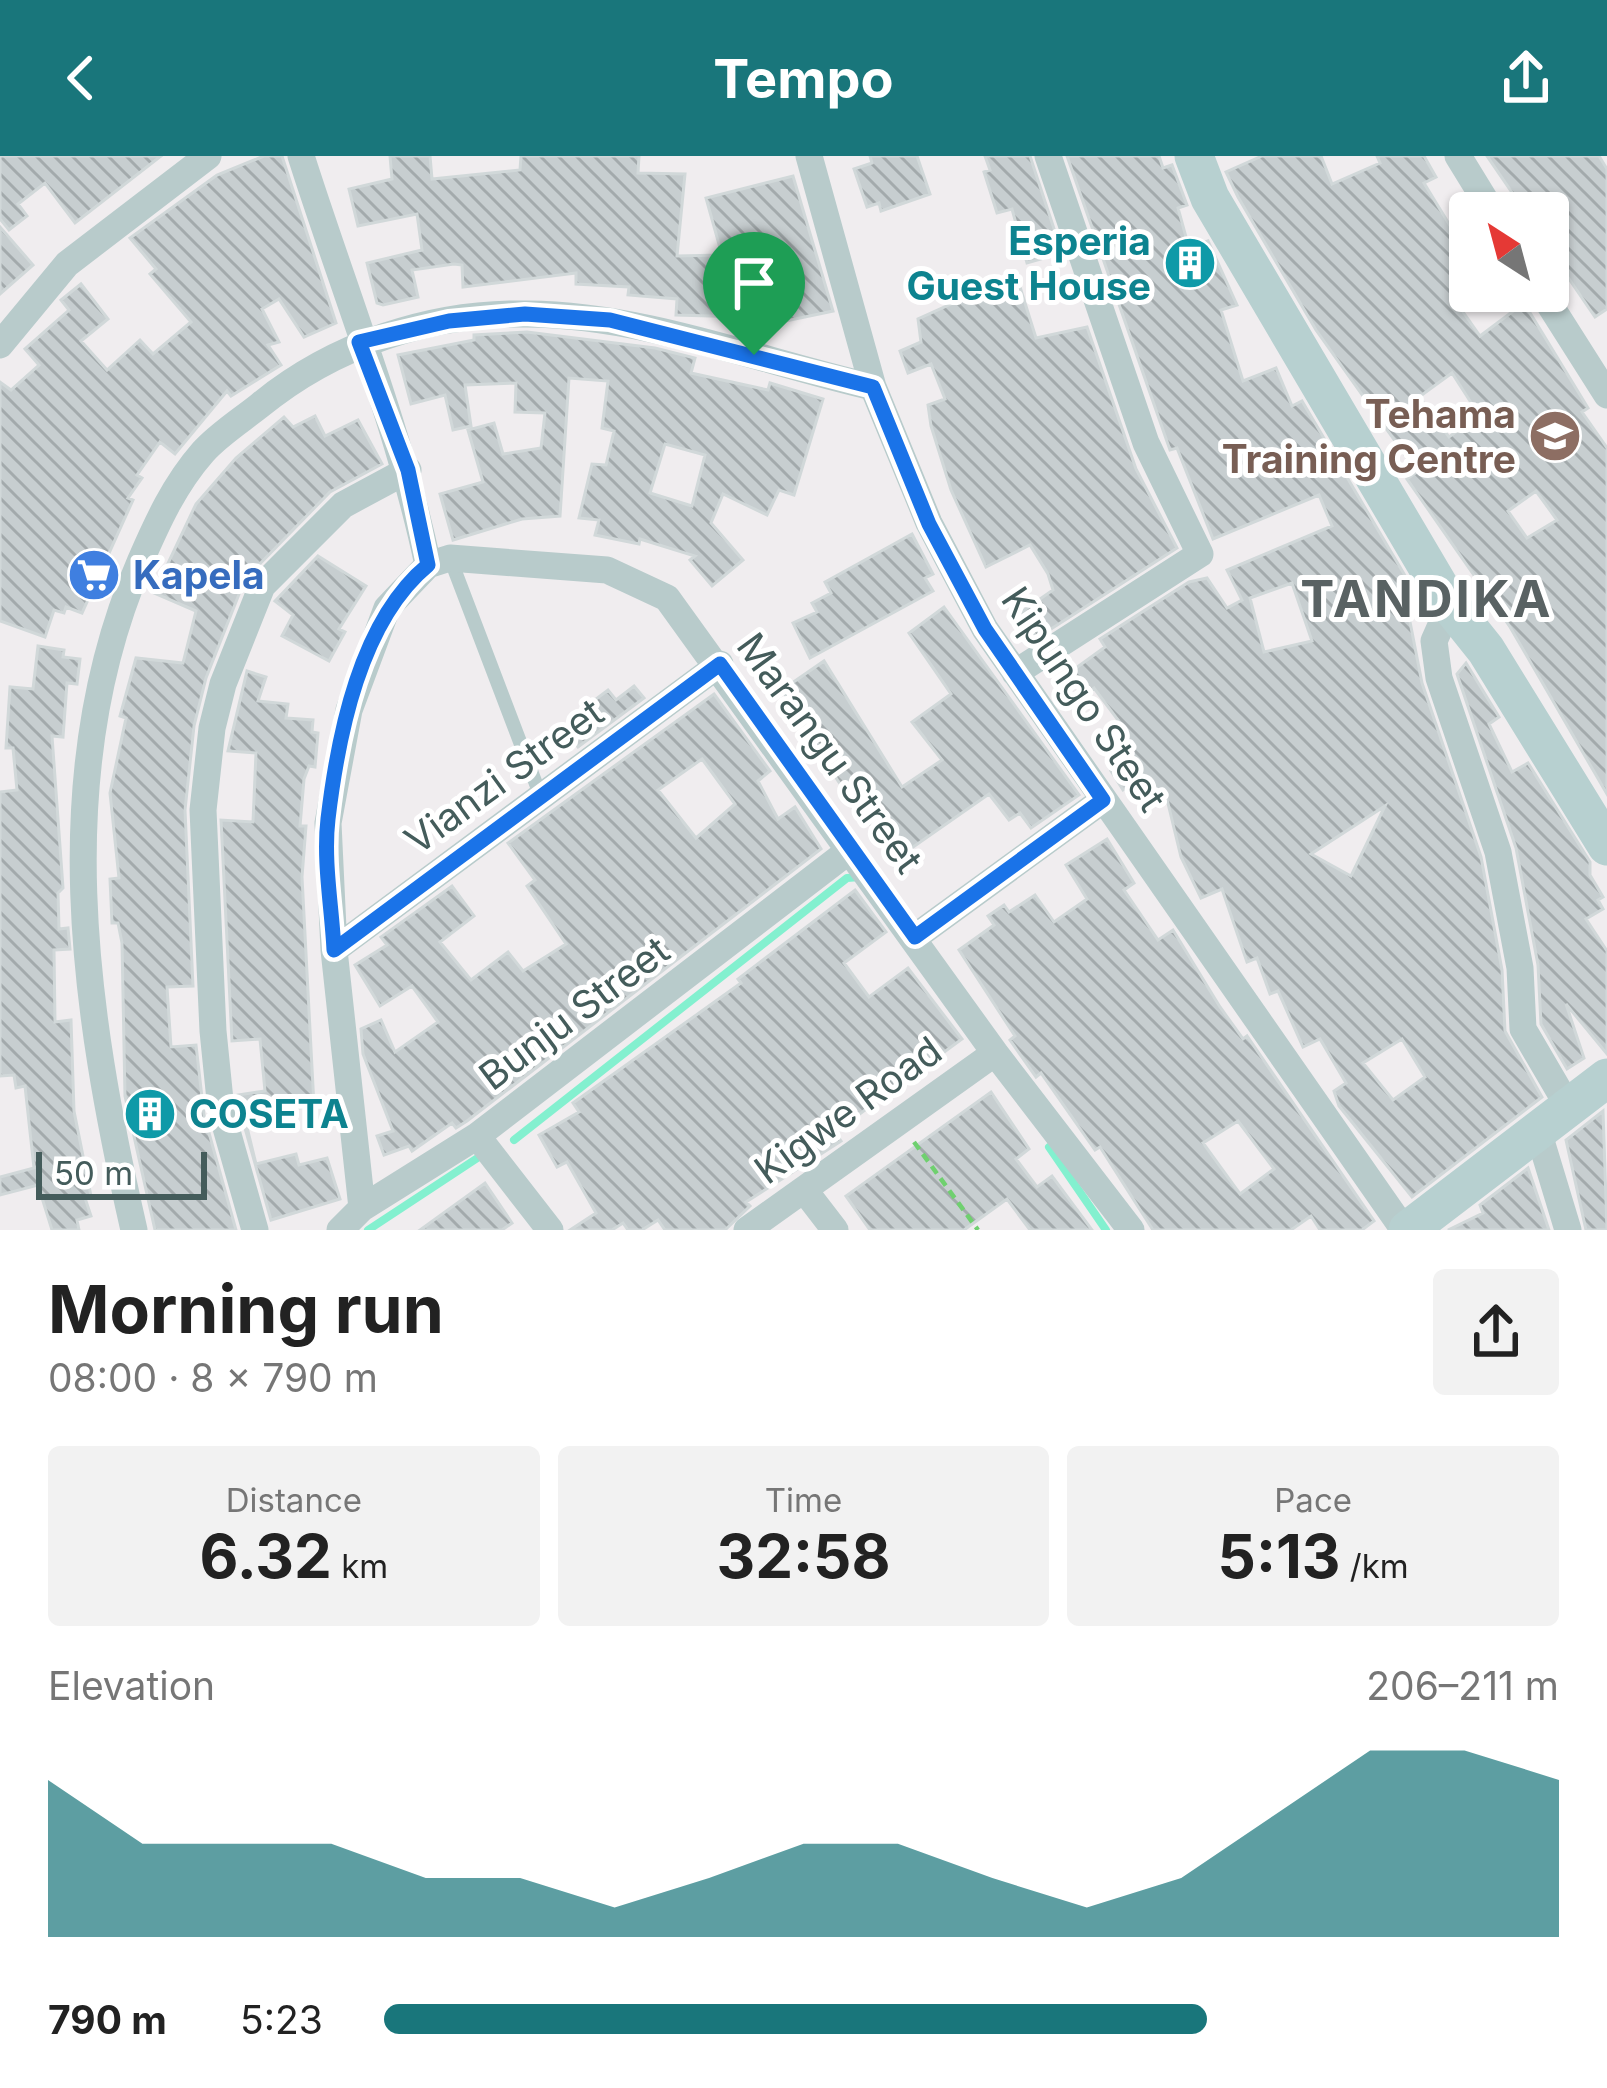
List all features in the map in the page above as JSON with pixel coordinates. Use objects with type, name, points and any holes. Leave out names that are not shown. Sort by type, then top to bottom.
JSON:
[{"type":"street","points":[[0,345],[67,263],[208,156]]},
{"type":"street","points":[[302,156],[359,342],[439,561],[387,608],[349,710],[328,823],[334,950],[362,1208]]},
{"type":"street","name":"Kipungo Steet","points":[[808,156],[873,387],[929,524],[1015,673],[1406,1230]]},
{"type":"street","points":[[1015,673],[1200,554],[1146,443],[1048,156]]},
{"type":"street","points":[[1194,156],[1210,198],[1450,604],[1486,650],[1607,846]]},
{"type":"street","points":[[1458,156],[1479,192]]},
{"type":"street","points":[[1554,312],[1607,394]]},
{"type":"street","points":[[134,1230],[98,1066],[86,933],[85,758],[116,616],[164,506],[204,451],[284,385],[359,342],[449,321],[525,314],[610,320],[873,387]]},
{"type":"street","points":[[256,1230],[221,1110],[203,810],[212,728],[223,684],[262,586],[343,505],[408,470]]},
{"type":"street","name":"Marangu Street","points":[[439,561],[607,570],[668,598],[720,664],[995,1053],[1131,1230]]},
{"type":"street","points":[[1450,604],[1434,641],[1439,678],[1498,851],[1520,968],[1523,1029],[1553,1118],[1568,1230]]},
{"type":"street","name":"Vianzi Street","points":[[334,950],[720,664]]},
{"type":"street","points":[[915,937],[1103,800]]},
{"type":"street","name":"Bunju Street","points":[[340,1230],[362,1208],[477,1136],[850,850]]},
{"type":"street","name":"Kigwe Road","points":[[747,1230],[995,1053]]},
{"type":"street","points":[[1406,1230],[1607,1078]]},
{"type":"street","points":[[477,1136],[550,1230]]},
{"type":"street","points":[[805,1191],[835,1230]]},
{"type":"lane","points":[[439,561],[542,796]]},
{"type":"path","points":[[900,1123],[978,1230]]},
{"type":"building","points":[[0,156],[161,156],[75,223],[45,183],[18,204],[27,216],[9,230],[0,219]]},
{"type":"building","points":[[264,156],[282,156],[336,323],[304,337],[279,299],[262,309],[279,342],[268,345],[281,365],[231,396],[227,391],[175,454],[160,442],[137,475],[142,478],[128,498],[133,500],[82,613],[66,607],[64,613],[54,610],[45,637],[0,621],[0,382],[11,390],[39,365],[25,349],[69,310],[61,300],[81,284],[108,319],[81,341],[107,370],[140,340],[153,354],[191,322],[150,274],[156,269],[130,238],[217,175]]},
{"type":"building","points":[[390,156],[430,156],[432,179],[520,170],[521,156],[639,156],[638,173],[685,174],[677,256],[722,255],[706,198],[793,176],[833,311],[748,329],[746,317],[676,315],[677,299],[628,295],[629,287],[576,284],[576,273],[463,287],[462,265],[454,264],[412,270],[418,297],[377,303],[367,263],[422,250],[417,214],[358,226],[349,189],[392,179]]},
{"type":"building","points":[[870,156],[917,156],[930,194],[881,211],[879,203],[867,207],[854,169],[872,163]]},
{"type":"building","points":[[985,156],[1030,156],[1062,253],[1027,263],[1012,209],[997,213],[984,172],[990,170]]},
{"type":"building","points":[[1067,156],[1159,156],[1163,168],[1172,165],[1187,205],[1178,208],[1189,248],[1208,241],[1237,305],[1221,310],[1243,381],[1276,368],[1292,406],[1302,401],[1407,579],[1402,581],[1422,683],[1481,857],[1502,970],[1505,1031],[1542,1097],[1412,1197],[1339,1106],[1334,1091],[1346,1083],[1320,1039],[1303,1047],[1278,991],[1270,994],[1257,958],[1247,962],[1222,889],[1201,898],[1181,857],[1165,791],[1153,796],[1144,776],[1123,790],[1111,771],[1125,762],[1103,731],[1118,720],[1094,688],[1085,694],[1069,673],[1105,647],[1100,639],[1189,582],[1207,578],[1227,608],[1242,600],[1227,570],[1332,526],[1319,495],[1213,539],[1177,448],[1170,450]],"holes":[[[1292,583],[1312,641],[1264,652],[1250,598]],[[1385,806],[1351,876],[1311,854]],[[1402,1039],[1425,1077],[1393,1100],[1363,1063]]]},
{"type":"building","points":[[1262,156],[1321,156],[1332,184],[1380,163],[1377,156],[1424,156],[1436,177],[1424,183],[1449,224],[1449,312],[1463,312],[1480,336],[1512,312],[1529,312],[1588,408],[1582,412],[1607,448],[1607,794],[1510,627],[1407,479],[1417,472],[1316,330],[1226,172]],"holes":[[[1452,373],[1479,415],[1449,437],[1419,397]],[[1536,491],[1557,520],[1527,538],[1508,511]]]},
{"type":"building","points":[[1487,156],[1599,156],[1607,169],[1607,309],[1595,317],[1569,279],[1569,192],[1512,192]]},
{"type":"building","points":[[0,227],[33,265],[0,294]]},
{"type":"building","points":[[1020,287],[1036,338],[1087,327],[1136,469],[1177,548],[1037,638],[1020,613],[1053,590],[1048,574],[1030,545],[986,567],[951,490],[931,426],[928,405],[945,399],[931,364],[908,373],[900,351],[921,342],[918,319],[971,295],[973,300]]},
{"type":"building","points":[[527,332],[655,348],[695,358],[691,373],[768,390],[770,383],[823,399],[794,495],[779,490],[767,515],[723,494],[711,523],[743,560],[712,586],[690,560],[695,556],[640,539],[639,544],[595,535],[599,520],[579,518],[592,464],[606,465],[614,431],[602,428],[608,381],[569,378],[560,516],[522,519],[453,540],[440,494],[483,482],[468,430],[494,423],[503,454],[541,448],[545,413],[515,412],[516,383],[465,385],[471,426],[453,430],[445,395],[411,404],[398,355],[474,340],[474,335]],"holes":[[[665,444],[705,455],[692,506],[650,493]]]},
{"type":"building","points":[[315,416],[325,436],[358,420],[382,464],[330,492],[245,579],[206,678],[194,726],[185,810],[193,986],[167,987],[171,1047],[196,1045],[204,1115],[236,1230],[155,1230],[125,1096],[122,943],[118,923],[112,923],[110,879],[119,878],[110,793],[126,718],[120,716],[136,658],[183,663],[196,611],[154,593],[196,504],[236,458],[284,417],[293,427]]},
{"type":"building","points":[[912,534],[933,574],[925,578],[933,591],[810,658],[793,623],[817,612],[812,603],[831,593],[825,582]]},
{"type":"building","points":[[318,556],[366,586],[339,629],[345,632],[329,661],[282,636],[293,615],[275,601]]},
{"type":"building","points":[[944,607],[1079,795],[1031,828],[1020,813],[1009,820],[989,794],[896,859],[838,781],[782,690],[824,661],[902,787],[942,760],[912,722],[951,694],[909,633]]},
{"type":"building","points":[[38,646],[64,650],[63,657],[80,659],[77,684],[67,683],[63,737],[52,736],[63,888],[58,893],[59,929],[68,928],[70,949],[54,950],[55,1022],[71,1020],[74,1111],[91,1196],[85,1198],[91,1216],[77,1220],[79,1230],[52,1230],[38,1185],[0,1195],[0,1177],[34,1168],[25,1086],[16,1088],[14,1075],[0,1076],[0,792],[17,790],[13,748],[6,748],[10,687],[33,689]]},
{"type":"building","points":[[1466,663],[1499,717],[1489,724],[1512,772],[1528,763],[1590,862],[1590,875],[1603,897],[1598,900],[1603,909],[1586,919],[1607,951],[1607,1054],[1566,1004],[1584,1058],[1567,1069],[1541,1024],[1538,965],[1516,848],[1457,674]]},
{"type":"building","points":[[247,671],[266,677],[258,701],[288,704],[286,718],[313,720],[312,732],[318,733],[315,767],[309,766],[304,779],[300,826],[306,826],[302,877],[314,1106],[244,1115],[256,1164],[296,1154],[299,1165],[327,1158],[340,1199],[271,1220],[239,1107],[238,1095],[265,1091],[260,1039],[232,1041],[221,820],[253,822],[256,753],[228,751]]},
{"type":"building","points":[[634,686],[644,698],[578,747],[568,735],[595,715],[588,705],[608,690],[616,700]]},
{"type":"building","points":[[714,694],[770,771],[758,781],[778,819],[795,807],[821,849],[467,1121],[456,1128],[452,1123],[412,1151],[409,1146],[384,1155],[377,1136],[393,1131],[363,1054],[361,1029],[381,1020],[395,1052],[438,1022],[412,986],[380,1006],[355,965],[387,945],[381,937],[452,886],[474,916],[440,942],[471,980],[508,952],[523,971],[566,944],[527,886],[535,880],[508,843]],"holes":[[[702,759],[735,804],[696,838],[658,790]]]},
{"type":"building","points":[[1107,839],[1134,883],[1124,890],[1158,940],[1173,930],[1220,1007],[1243,1039],[1247,1036],[1374,1221],[1362,1230],[1320,1230],[1311,1216],[1291,1230],[1153,1230],[1100,1147],[1095,1150],[1041,1073],[1036,1077],[1010,1040],[1015,1036],[959,950],[994,925],[988,916],[1004,905],[1009,912],[1035,895],[1054,922],[1087,899],[1066,865]],"holes":[[[1238,1121],[1274,1169],[1240,1194],[1203,1143]]]},
{"type":"building","points":[[855,890],[886,932],[844,963],[869,997],[908,968],[962,1039],[835,1132],[841,1141],[746,1202],[750,1206],[725,1230],[665,1230],[658,1220],[642,1230],[628,1230],[623,1223],[612,1230],[570,1230],[596,1213],[567,1162],[557,1167],[539,1135],[579,1112],[573,1103],[741,983],[738,979]]},
{"type":"building","points":[[991,1092],[1029,1149],[1016,1159],[1037,1187],[1052,1176],[1092,1230],[1030,1230],[1007,1199],[964,1230],[870,1230],[846,1196]]},
{"type":"building","points":[[1603,1111],[1607,1230],[1586,1230],[1566,1140]]},
{"type":"building","points":[[1528,1168],[1549,1230],[1448,1230],[1483,1213],[1480,1205]]},
{"type":"building","points":[[485,1183],[512,1223],[502,1230],[420,1230]]},
{"type":"waterway","points":[[514,1140],[847,878],[860,877]]},
{"type":"waterway","points":[[1049,1147],[1106,1230]]},
{"type":"waterway","points":[[368,1230],[482,1155]]},
{"type":"place","name":"Esperia Guest House","points":[[1190,263]]},
{"type":"place","name":"Tehama Training Centre","points":[[1555,436]]},
{"type":"place","name":"Kapela","points":[[94,575]]},
{"type":"place","name":"COSETA","points":[[150,1114]]},
{"type":"district","name":"TANDIKA","points":[[1427,599]]},
{"type":"route","points":[[525,314],[610,320],[754,355],[873,387],[929,524],[985,629],[1103,800],[915,937],[720,664],[334,950],[328,823],[349,710],[387,608],[428,565],[408,470],[359,342],[449,321],[525,314]]}]
